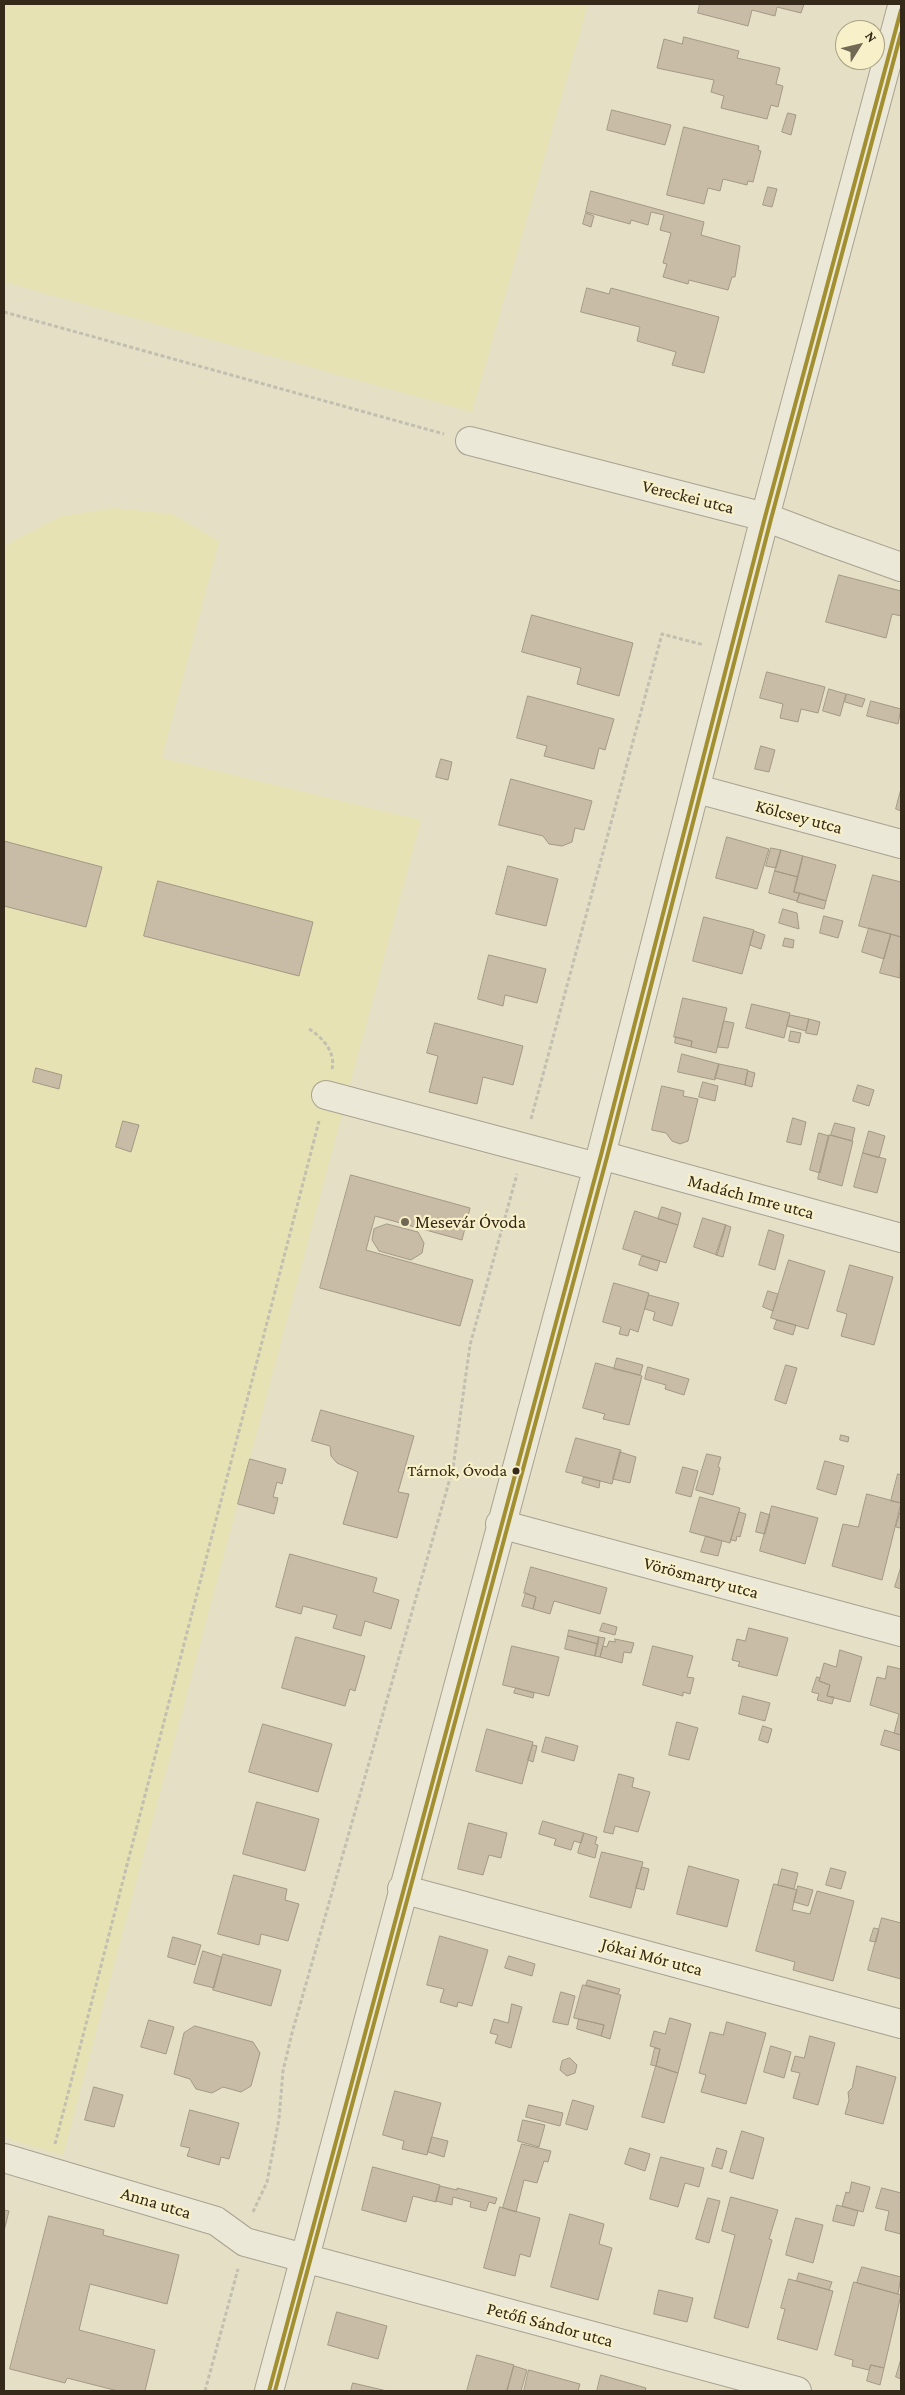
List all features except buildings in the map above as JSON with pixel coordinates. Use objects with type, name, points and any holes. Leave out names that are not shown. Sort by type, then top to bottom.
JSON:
[{"type":"street","points":[[268,2391],[599,1161],[766,517],[901,10]]},
{"type":"street","name":"Vereckei utca","points":[[470,441],[766,517],[901,567]]},
{"type":"street","name":"Kölcsey utca","points":[[697,789],[901,844]]},
{"type":"street","name":"Madách Imre utca","points":[[326,1095],[524,1147],[599,1161],[901,1238]]},
{"type":"street","name":"Vörösmarty utca","points":[[500,1524],[901,1632]]},
{"type":"street","name":"Jókai Mór utca","points":[[402,1889],[901,2024]]},
{"type":"street","name":"Anna utca","points":[[4,2158],[216,2221],[245,2242],[304,2258]]},
{"type":"street","name":"Petőfi Sándor utca","points":[[304,2258],[797,2391]]},
{"type":"path","points":[[4,312],[470,441]]},
{"type":"path","points":[[205,2391],[250,2219],[267,2182],[279,2119],[283,2071],[292,2032],[453,1468],[470,1345],[662,634],[731,652]]},
{"type":"path","points":[[48,2171],[333,1065],[331,1054],[319,1035],[310,1029]]},
{"type":"shaded area","points":[[4,4],[588,4],[472,412],[4,282]]},
{"type":"shaded area","points":[[114,508],[172,514],[219,541],[162,758],[421,820],[63,2155],[13,2141],[4,2135],[4,546],[61,516]]},
{"type":"transit line","points":[[269,2391],[601,1155],[765,517],[901,10]]},
{"type":"transit line","points":[[275,2391],[607,1157],[771,519],[901,33]]},
{"type":"place","name":"Mesevár Óvoda","points":[[405,1222]]},
{"type":"place","name":"Tárnok, Óvoda","points":[[516,1471]]}]
